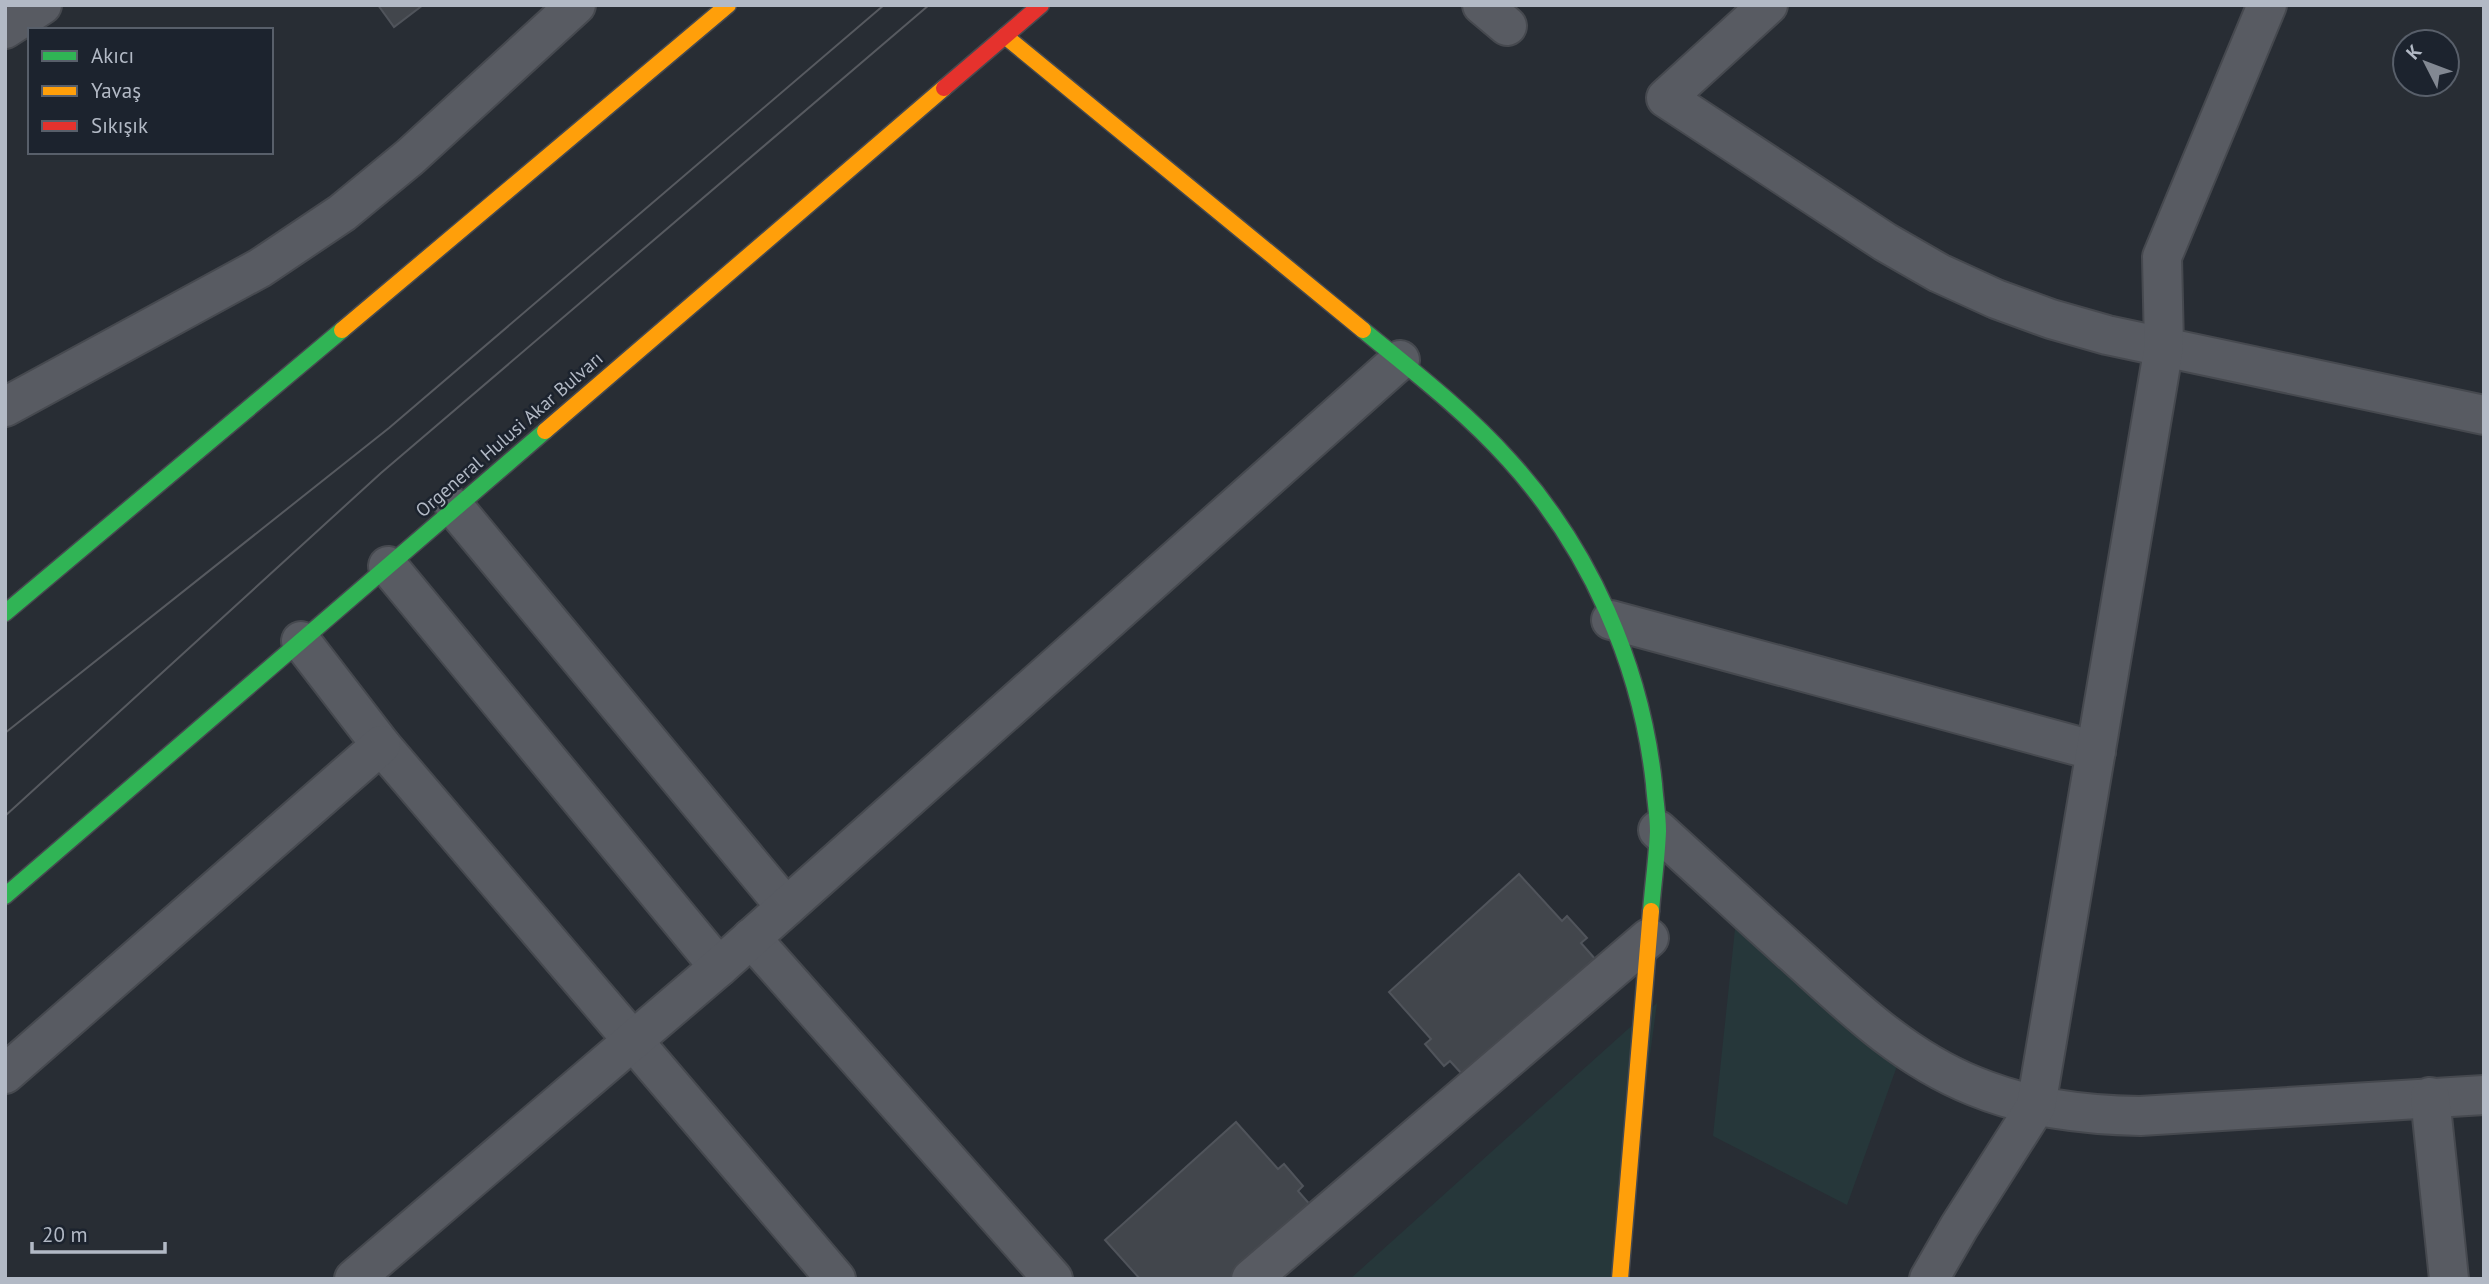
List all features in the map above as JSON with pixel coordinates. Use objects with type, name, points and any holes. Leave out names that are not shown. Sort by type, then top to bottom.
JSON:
[{"type":"main road","points":[[5,613],[727,5]]},
{"type":"main road","name":"Orgeneral Hulusi Akar Bulvarı","points":[[5,896],[1041,5]]},
{"type":"main road","points":[[1005,36],[1400,360],[1489,439],[1526,480],[1559,524],[1581,560],[1611,620],[1630,671],[1644,723],[1654,776],[1658,830],[1620,1279]]},
{"type":"street","points":[[5,29],[42,5]]},
{"type":"street","points":[[5,407],[260,268],[342,213],[411,157],[576,5]]},
{"type":"street","points":[[1769,5],[1665,98],[1885,242],[1939,273],[1996,299],[2107,335],[2484,415]]},
{"type":"street","points":[[1929,1279],[2036,1106],[2164,346],[2162,257],[2267,5]]},
{"type":"street","points":[[354,1279],[719,967],[1400,360]]},
{"type":"street","points":[[455,508],[786,906]]},
{"type":"street","points":[[388,566],[719,967]]},
{"type":"street","points":[[1611,620],[2096,751]]},
{"type":"street","points":[[301,640],[381,745],[836,1279]]},
{"type":"street","points":[[5,1074],[381,745]]},
{"type":"street","points":[[1658,830],[1883,1034],[1925,1062],[1972,1086],[2036,1106],[2097,1116],[2140,1116],[2484,1095]]},
{"type":"street","points":[[751,938],[1053,1279]]},
{"type":"street","points":[[1251,1279],[1649,939]]},
{"type":"street","points":[[2430,1097],[2449,1279]]},
{"type":"shaded area","points":[[1735,929],[1901,1055],[1847,1205],[1713,1136]]},
{"type":"shaded area","points":[[1657,1003],[1620,1279],[1350,1279]]},
{"type":"building","points":[[378,5],[423,5],[394,27]]},
{"type":"building","points":[[1519,874],[1562,921],[1567,916],[1587,938],[1581,943],[1604,969],[1473,1086],[1450,1061],[1444,1066],[1425,1044],[1431,1039],[1389,992]]},
{"type":"building","points":[[1236,1122],[1278,1169],[1284,1164],[1303,1186],[1298,1191],[1321,1217],[1268,1279],[1140,1279],[1105,1240]]},
{"type":"tram line","points":[[5,733],[389,428],[884,5]]},
{"type":"tram line","points":[[5,816],[381,473],[929,5]]},
{"type":"traffic: fast","points":[[5,613],[342,330]]},
{"type":"traffic: fast","points":[[1363,330],[1457,408],[1509,460],[1564,531],[1587,570],[1624,653],[1647,740],[1658,831],[1651,911]]},
{"type":"traffic: fast","points":[[5,896],[545,431]]},
{"type":"traffic: slow","points":[[342,330],[728,5]]},
{"type":"traffic: slow","points":[[1005,36],[1363,330]]},
{"type":"traffic: slow","points":[[545,431],[944,88]]},
{"type":"traffic: slow","points":[[1620,1279],[1651,911]]},
{"type":"traffic: jam","points":[[944,88],[1041,5]]}]
